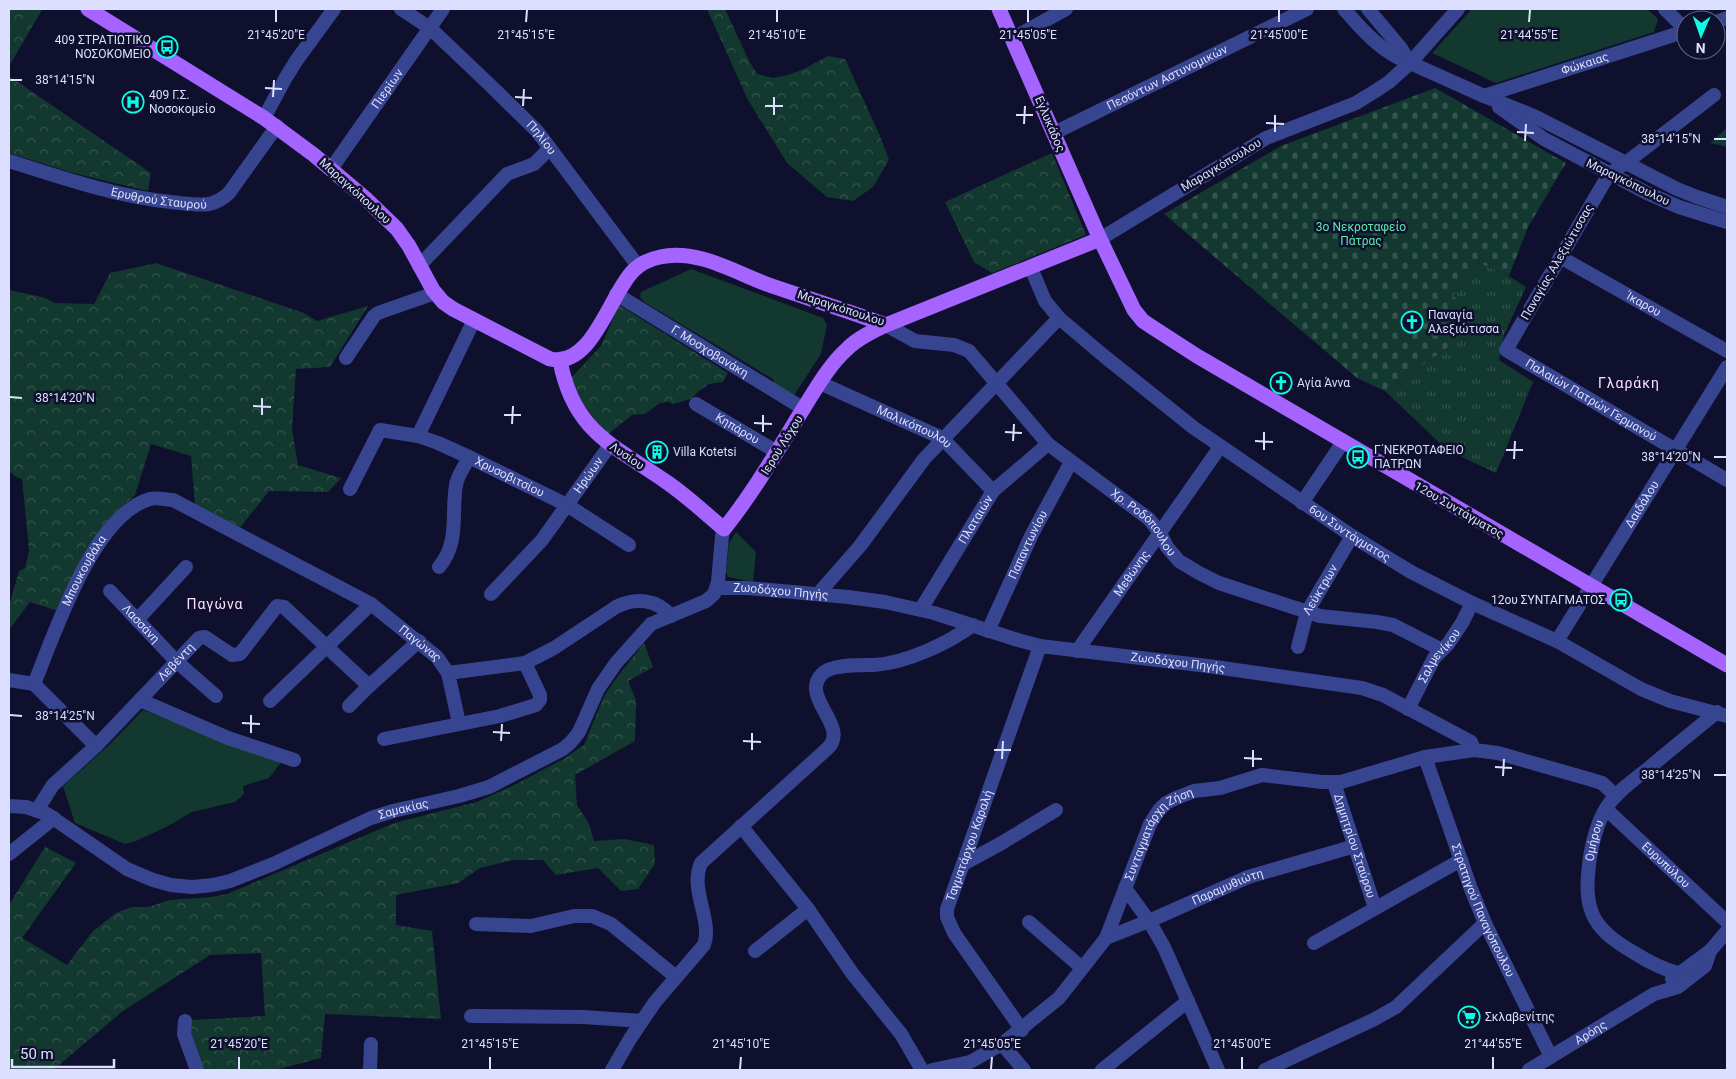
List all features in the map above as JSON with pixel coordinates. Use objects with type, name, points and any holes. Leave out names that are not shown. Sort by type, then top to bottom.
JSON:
[{"type":"main road","name":"Μαραγκόπουλου","points":[[88,9],[270,122],[331,169],[376,208],[397,230],[409,246],[435,293],[443,302],[453,309],[553,360],[560,361],[569,358],[586,345],[596,332],[616,294],[628,276],[638,266],[652,259],[669,255],[697,258],[886,325],[1100,239]]},
{"type":"main road","name":"Εγλυκάδος","points":[[999,9],[1100,239]]},
{"type":"main road","name":"12ου Συντάγματος","points":[[1100,239],[1133,307],[1143,320],[1197,356],[1591,588],[1727,665]]},
{"type":"main road","name":"Ιερού Λόχου","points":[[724,529],[743,506],[820,383],[846,350],[864,336],[886,325]]},
{"type":"main road","name":"Λυσίου","points":[[560,361],[565,380],[578,410],[591,428],[610,445],[680,492],[724,529]]},
{"type":"street","name":"Ερυθρού Σταυρού","points":[[9,161],[92,187],[124,194],[185,203],[211,204],[222,199],[232,190],[270,122],[284,79],[334,9]]},
{"type":"street","name":"Πηλίου","points":[[401,9],[430,28],[530,125],[638,266]]},
{"type":"street","name":"Πιερίων","points":[[331,169],[443,9]]},
{"type":"street","points":[[1013,38],[1066,9]]},
{"type":"street","name":"Πεσόντων Αστυνομικών","points":[[1054,133],[1306,9]]},
{"type":"street","points":[[1344,9],[1371,39],[1387,52],[1410,63]]},
{"type":"street","points":[[1368,9],[1400,47],[1410,63]]},
{"type":"street","points":[[1410,63],[1458,9]]},
{"type":"street","points":[[1665,9],[1676,20]]},
{"type":"street","name":"Φώκαιας","points":[[1484,96],[1676,33]]},
{"type":"street","name":"Μαραγκόπουλου","points":[[1100,239],[1260,141],[1345,107],[1367,96],[1389,82],[1410,63],[1534,116],[1677,189],[1697,198],[1727,207]]},
{"type":"street","points":[[1609,174],[1714,95]]},
{"type":"street","name":"Μαραγκόπουλου","points":[[1484,96],[1544,139],[1609,174],[1679,207],[1727,222]]},
{"type":"street","points":[[419,266],[507,174],[534,164],[549,149]]},
{"type":"street","name":"Παναγίας Αλεξιώτισσας","points":[[1506,350],[1609,174]]},
{"type":"street","name":"Ίκαρου","points":[[1560,257],[1727,351]]},
{"type":"street","name":"6ου Συντάγματος","points":[[1031,268],[1045,301],[1059,318],[1220,447],[1352,536],[1411,572],[1472,603],[1557,641],[1642,689],[1670,701],[1722,714]]},
{"type":"street","points":[[346,358],[374,316],[378,313],[435,293]]},
{"type":"street","name":"Γ. Μοσχοβανάκη","points":[[616,294],[804,409]]},
{"type":"street","points":[[818,594],[860,546],[924,459],[942,438],[1059,318]]},
{"type":"street","points":[[418,436],[474,320]]},
{"type":"street","name":"Χρ. Ροδόπουλου","points":[[886,325],[915,341],[954,345],[966,349],[997,382],[1048,444],[1150,519],[1167,547],[1185,565],[1241,591],[1307,612],[1329,618],[1386,623],[1402,629],[1442,650]]},
{"type":"street","name":"Παλαιών Πατρών Γερμανού","points":[[1506,350],[1727,480]]},
{"type":"street","name":"Δαιδάλου","points":[[1557,641],[1727,367]]},
{"type":"street","name":"Μαλικόπουλου","points":[[820,383],[942,438],[993,491]]},
{"type":"street","name":"Κηπάρου","points":[[696,404],[777,452]]},
{"type":"street","name":"Χρυσοβιτσίου","points":[[350,489],[380,430],[418,436],[469,457],[567,505],[629,545]]},
{"type":"street","points":[[1302,503],[1343,442]]},
{"type":"street","name":"Πλαταιών","points":[[921,609],[993,491],[1048,444]]},
{"type":"street","name":"Ηρώων","points":[[491,594],[542,540],[610,445]]},
{"type":"street","name":"Μεθώνης","points":[[1077,651],[1220,447]]},
{"type":"street","points":[[439,567],[448,557],[455,521],[456,484],[469,457]]},
{"type":"street","name":"Παπαντωνίου","points":[[988,631],[1032,534],[1071,462]]},
{"type":"street","name":"Μπουκουβάλα","points":[[34,684],[73,591],[85,567],[113,524],[128,510],[151,498],[173,500]]},
{"type":"street","name":"Παγώνας","points":[[173,500],[371,604],[437,657],[448,673],[525,663],[554,648],[616,607],[628,602],[639,600],[656,604],[665,608],[671,616]]},
{"type":"street","points":[[717,588],[724,529]]},
{"type":"street","name":"Λεύκτρων","points":[[1298,647],[1307,612],[1352,536]]},
{"type":"street","points":[[137,620],[186,567]]},
{"type":"street","name":"Ζωοδόχου Πηγής","points":[[717,588],[748,588],[866,599],[921,609],[1040,646],[1208,666],[1362,688],[1376,692],[1471,742],[1474,750]]},
{"type":"street","name":"Σαμακίας","points":[[11,803],[37,810],[54,818],[116,861],[146,878],[171,885],[192,887],[213,886],[230,881],[273,864],[371,818],[490,787],[563,749],[574,738],[595,694],[616,663],[652,624],[706,602],[717,588]]},
{"type":"street","name":"Λασσάνη","points":[[110,591],[176,661],[216,696]]},
{"type":"street","name":"Σαλμενίκου","points":[[1408,709],[1434,658],[1448,644],[1458,630],[1472,603]]},
{"type":"street","points":[[270,701],[325,646],[371,604]]},
{"type":"street","name":"Λεβέντη","points":[[37,810],[53,785],[96,746],[202,636],[232,655],[240,654],[277,606],[284,607],[369,686]]},
{"type":"street","points":[[612,1070],[642,1021],[676,976],[702,948],[705,940],[697,881],[699,867],[708,855],[831,744],[834,737],[833,730],[817,692],[818,680],[824,672],[838,668],[899,662],[956,637],[973,625]]},
{"type":"street","points":[[349,706],[419,641]]},
{"type":"street","name":"Ταγματάρχου Καραλή","points":[[1022,1030],[954,933],[948,921],[947,909],[1040,646]]},
{"type":"street","points":[[384,739],[500,716],[536,705],[540,700],[540,695],[525,663]]},
{"type":"street","points":[[448,673],[459,723]]},
{"type":"street","points":[[9,680],[34,684],[96,746]]},
{"type":"street","points":[[140,700],[228,738],[294,760]]},
{"type":"street","name":"Ομήρου","points":[[1678,973],[1652,964],[1622,946],[1602,931],[1594,919],[1588,893],[1589,868],[1594,837],[1606,809],[1616,796],[1722,714]]},
{"type":"street","points":[[1474,750],[1498,753],[1602,783],[1616,796]]},
{"type":"street","name":"Συνταγματάρχη Ζήση","points":[[932,1070],[972,1066],[1022,1030],[1059,998],[1106,938],[1145,835],[1153,818],[1162,806],[1194,791],[1220,788],[1262,775],[1334,783],[1348,781],[1425,758],[1474,750]]},
{"type":"street","name":"Στρατηγού Παναγόπουλου","points":[[1425,758],[1485,924],[1551,1057]]},
{"type":"street","name":"Δημητρίου Σταύρου","points":[[1334,783],[1376,908]]},
{"type":"street","name":"Ευρυπύλου","points":[[1606,809],[1727,922]]},
{"type":"street","points":[[963,864],[1056,810]]},
{"type":"street","points":[[9,854],[54,818]]},
{"type":"street","points":[[741,826],[808,910],[852,973],[901,1034],[922,1070]]},
{"type":"street","name":"Παραμυθιώτη","points":[[1106,938],[1149,921],[1248,876],[1355,846]]},
{"type":"street","points":[[1314,943],[1461,860]]},
{"type":"street","points":[[1125,888],[1149,921],[1164,947],[1218,1070]]},
{"type":"street","points":[[755,951],[808,910]]},
{"type":"street","points":[[476,924],[531,926],[574,916],[592,916],[611,924],[676,976]]},
{"type":"street","points":[[1029,922],[1082,968]]},
{"type":"street","points":[[1265,1070],[1373,1020],[1396,1007],[1485,924]]},
{"type":"street","name":"Αρόης","points":[[1529,1070],[1654,994],[1678,973],[1710,951],[1727,931]]},
{"type":"street","name":"Αρόης","points":[[1654,994],[1678,986],[1705,966],[1710,951]]},
{"type":"street","points":[[1102,1070],[1188,1001]]},
{"type":"street","points":[[471,1016],[583,1017],[642,1021]]},
{"type":"street","points":[[185,1021],[184,1034],[197,1070]]},
{"type":"street","points":[[370,1070],[371,1044]]},
{"type":"street","points":[[1002,1044],[1024,1070]]},
{"type":"green space","points":[[9,9],[42,10],[9,66]]},
{"type":"green space","points":[[707,9],[725,9],[757,74],[773,78],[806,68],[828,56],[845,59],[889,160],[873,187],[853,201],[827,197],[787,163],[748,100]]},
{"type":"green space","points":[[1472,9],[1647,9],[1658,19],[1654,32],[1496,83],[1432,53]]},
{"type":"green space","points":[[9,76],[151,173],[148,191],[73,173],[9,153]]},
{"type":"green space","name":"3o Νεκροταφείο Πάτρας","points":[[1435,88],[1566,163],[1528,227],[1509,276],[1479,263],[1453,296],[1462,303],[1453,344],[1385,391],[1357,378],[1164,214],[1281,146]]},
{"type":"green space","points":[[1727,128],[1727,147],[1710,143]]},
{"type":"green space","points":[[1052,153],[1086,235],[992,273],[974,262],[945,202]]},
{"type":"green space","points":[[156,263],[304,313],[317,321],[368,306],[330,367],[296,369],[292,429],[298,465],[341,478],[328,492],[269,491],[239,529],[195,506],[191,456],[151,444],[135,495],[116,512],[99,535],[58,611],[30,602],[9,630],[9,606],[19,571],[25,568],[29,550],[22,479],[9,471],[9,290],[46,298],[54,303],[94,304],[110,273]]},
{"type":"green space","points":[[1479,263],[1509,276],[1526,287],[1504,335],[1499,360],[1533,382],[1496,473],[1447,450],[1385,391],[1453,344],[1453,296]]},
{"type":"green space","points":[[691,269],[823,318],[827,325],[821,354],[793,397],[774,385],[773,379],[644,302],[640,297],[641,292]]},
{"type":"green space","points":[[619,305],[728,373],[723,382],[709,384],[691,399],[673,404],[669,402],[660,403],[645,414],[632,415],[607,435],[583,404],[571,378],[601,346]]},
{"type":"green space","points":[[736,532],[756,552],[753,582],[728,577],[726,572],[729,543]]},
{"type":"green space","points":[[644,643],[653,667],[628,681],[636,700],[635,741],[575,775],[577,805],[589,824],[594,841],[624,839],[654,845],[655,864],[638,889],[621,891],[598,868],[556,875],[543,860],[513,860],[480,868],[458,883],[396,895],[396,925],[432,931],[441,1019],[325,1014],[321,1058],[275,1070],[202,1070],[187,1032],[192,1020],[265,1016],[261,953],[210,955],[123,1011],[53,1070],[9,1070],[9,905],[45,847],[76,863],[22,938],[67,965],[93,931],[116,913],[131,907],[149,907],[169,900],[227,894],[394,823],[477,802],[565,758],[584,745],[604,696]]},
{"type":"green space","points":[[143,710],[235,746],[282,761],[269,778],[243,786],[244,794],[235,802],[192,812],[168,826],[125,844],[75,823],[63,786],[108,746]]},
{"type":"place","name":"409 ΣΤΡΑΤΙΩΤΙΚΟ ΝΟΣΟΚΟΜΕΙΟ","points":[[167,47]]},
{"type":"place","name":"409 Γ.Σ. Νοσοκομείο","points":[[133,102]]},
{"type":"place","name":"Παναγία Αλεξιώτισσα","points":[[1412,322]]},
{"type":"place","name":"Αγία Άννα","points":[[1281,383]]},
{"type":"place","name":"Villa Kotetsi","points":[[657,452]]},
{"type":"place","name":"Γ΄ΝΕΚΡΟΤΑΦΕΙΟ ΠΑΤΡΩΝ","points":[[1358,457]]},
{"type":"place","name":"12ου ΣΥΝΤΑΓΜΑΤΟΣ","points":[[1621,600]]},
{"type":"place","name":"Σκλαβενίτης","points":[[1469,1017]]},
{"type":"district","name":"Γλαράκη","points":[[1629,383]]},
{"type":"district","name":"Παγώνα","points":[[215,604]]}]
